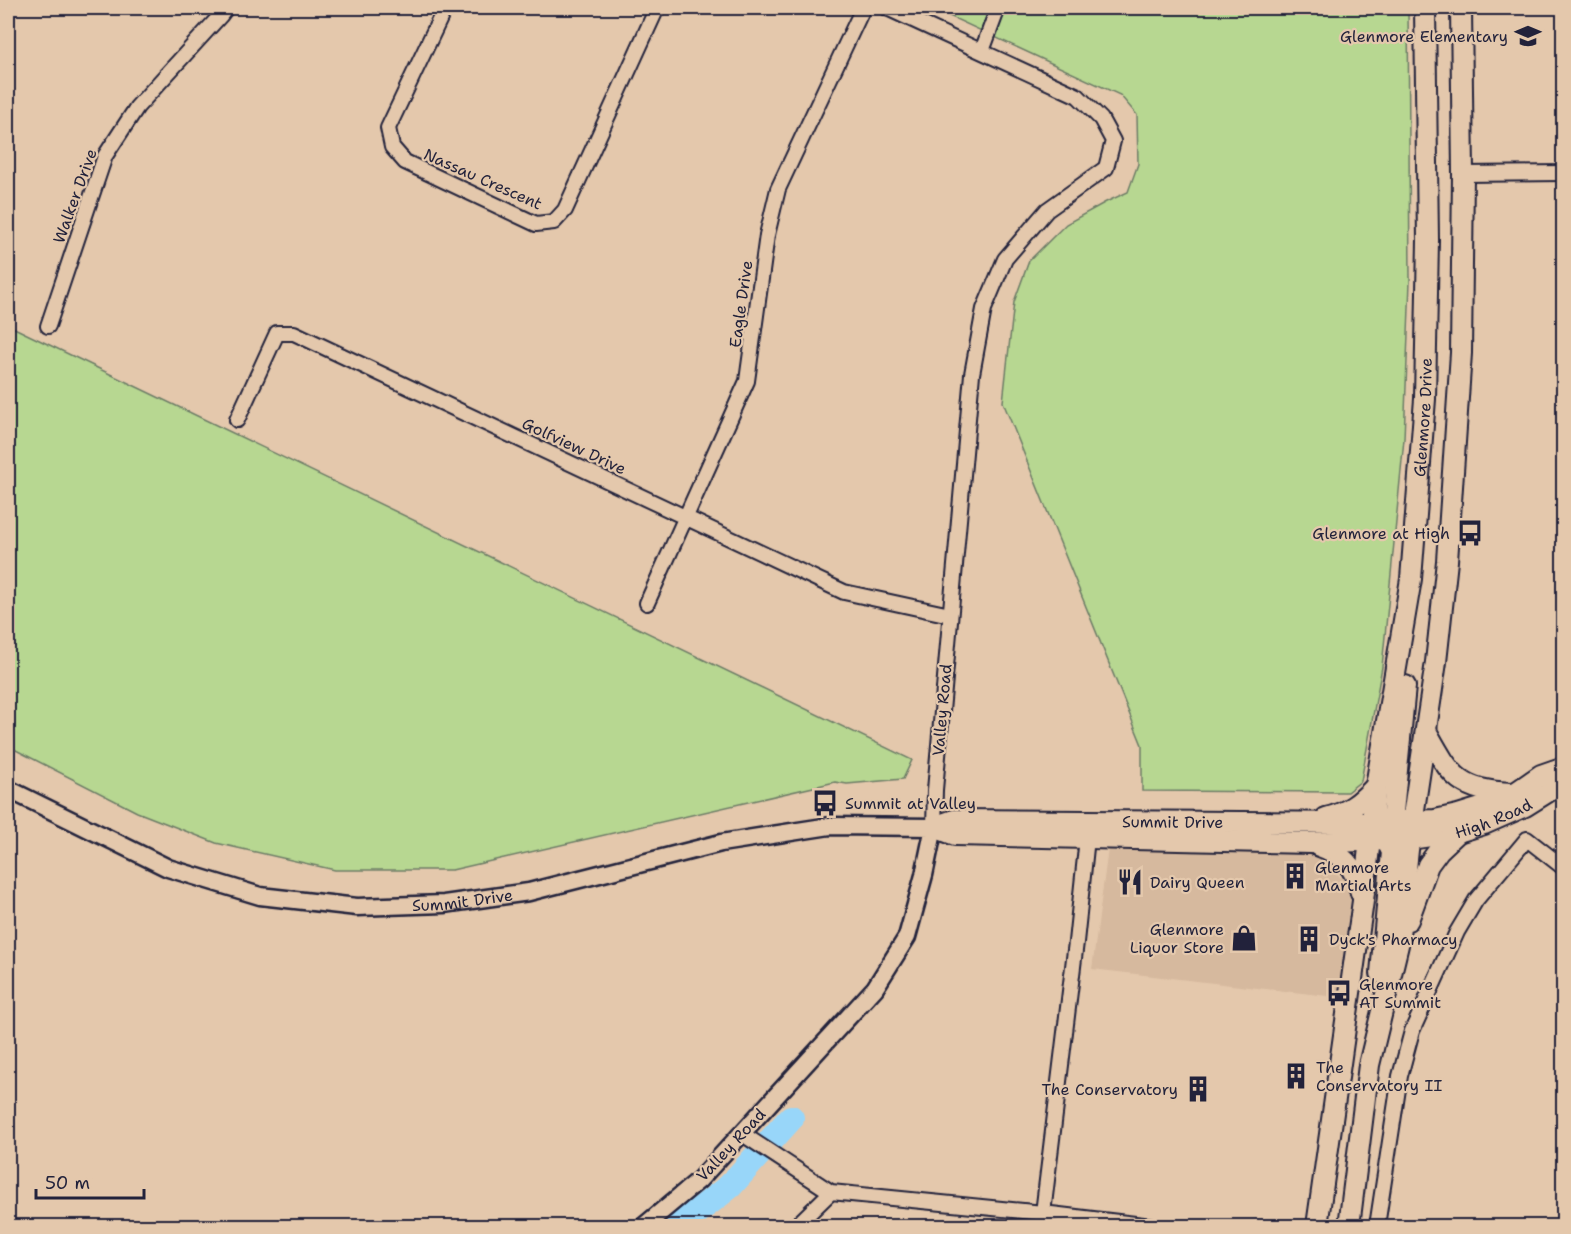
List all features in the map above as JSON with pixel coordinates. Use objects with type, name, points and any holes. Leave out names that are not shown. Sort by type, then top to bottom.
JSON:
[{"type":"main road","name":"Glenmore Drive","points":[[1376,835],[1376,786],[1411,579],[1425,399],[1428,240],[1425,8]]},
{"type":"main road","name":"Glenmore Drive","points":[[1406,827],[1436,662],[1450,515],[1461,353],[1463,174],[1461,8]]},
{"type":"main road","points":[[1398,945],[1406,827],[1393,812],[1407,657],[1411,579]]},
{"type":"main road","points":[[1425,731],[1447,768],[1459,781],[1472,788],[1515,793]]},
{"type":"main road","name":"High Road","points":[[1406,827],[1484,807],[1515,793],[1541,775],[1563,767]]},
{"type":"main road","name":"High Road","points":[[1406,827],[1458,832],[1484,824],[1525,806],[1550,791],[1563,773]]},
{"type":"main road","points":[[1312,822],[1340,815],[1354,807],[1376,786]]},
{"type":"main road","name":"Summit Drive","points":[[933,828],[954,820],[1312,822],[1376,835]]},
{"type":"main road","name":"Summit Drive","points":[[933,828],[955,835],[1311,843],[1376,835],[1406,827]]},
{"type":"main road","points":[[1369,1065],[1398,945],[1428,865],[1439,850],[1458,832]]},
{"type":"main road","points":[[1317,1227],[1363,901],[1376,835]]},
{"type":"main road","points":[[1349,1227],[1378,1002],[1392,852],[1376,835]]},
{"type":"main road","points":[[1311,843],[1334,851],[1343,858],[1354,872],[1363,901]]},
{"type":"street","name":"Walker Drive","points":[[48,326],[105,156],[137,107],[226,8]]},
{"type":"street","name":"Nassau Crescent","points":[[445,8],[388,128],[392,147],[405,162],[536,224],[554,222],[565,210],[657,8]]},
{"type":"street","name":"Eagle Drive","points":[[647,603],[747,381],[767,235],[777,189],[863,8]]},
{"type":"street","points":[[887,8],[982,51],[998,8]]},
{"type":"street","name":"Valley Road","points":[[644,1227],[699,1180],[874,988],[907,936],[924,875],[933,828],[934,790],[972,374],[984,309],[1005,259],[1047,210],[1106,168],[1113,141],[1101,119],[1078,96],[982,51]]},
{"type":"street","points":[[1463,174],[1563,172]]},
{"type":"street","name":"Golfview Drive","points":[[237,420],[277,333],[294,333],[844,592],[950,615]]},
{"type":"street","name":"Summit Drive","points":[[8,789],[168,868],[260,896],[357,907],[444,904],[530,892],[721,843],[830,826],[933,828]]},
{"type":"street","points":[[1042,1220],[1087,838]]},
{"type":"street","points":[[1377,1227],[1400,1076],[1412,1031],[1457,932],[1476,900],[1527,839],[1563,868]]},
{"type":"street","points":[[741,1133],[831,1192],[1042,1220],[1152,1227]]},
{"type":"street","points":[[796,1227],[831,1192]]},
{"type":"shaded area","points":[[1108,849],[1308,851],[1325,861],[1363,901],[1336,997],[1092,969]]},
{"type":"green space","points":[[932,8],[1408,8],[1410,281],[1404,439],[1382,667],[1361,781],[1347,792],[1142,791],[1142,745],[1003,402],[1014,302],[1029,261],[1066,224],[1128,192],[1138,164],[1137,115],[1120,95]]},
{"type":"green space","points":[[8,325],[912,760],[903,779],[847,784],[835,782],[452,870],[335,870],[216,843],[137,812],[8,746]]},
{"type":"waterway","points":[[679,1226],[730,1186],[791,1118]]},
{"type":"place","name":"Glenmore Elementary","points":[[1528,36]]},
{"type":"place","name":"Glenmore at High","points":[[1470,533]]},
{"type":"place","name":"Summit at Valley","points":[[825,803]]},
{"type":"place","name":"Glenmore Martial Arts","points":[[1295,876]]},
{"type":"place","name":"Dairy Queen","points":[[1130,882]]},
{"type":"place","name":"Glenmore Liquor Store","points":[[1244,938]]},
{"type":"place","name":"Dyck's Pharmacy","points":[[1309,939]]},
{"type":"place","name":"Glenmore AT Summit","points":[[1339,993]]},
{"type":"place","name":"The Conservatory II","points":[[1296,1076]]},
{"type":"place","name":"The Conservatory","points":[[1198,1089]]}]
